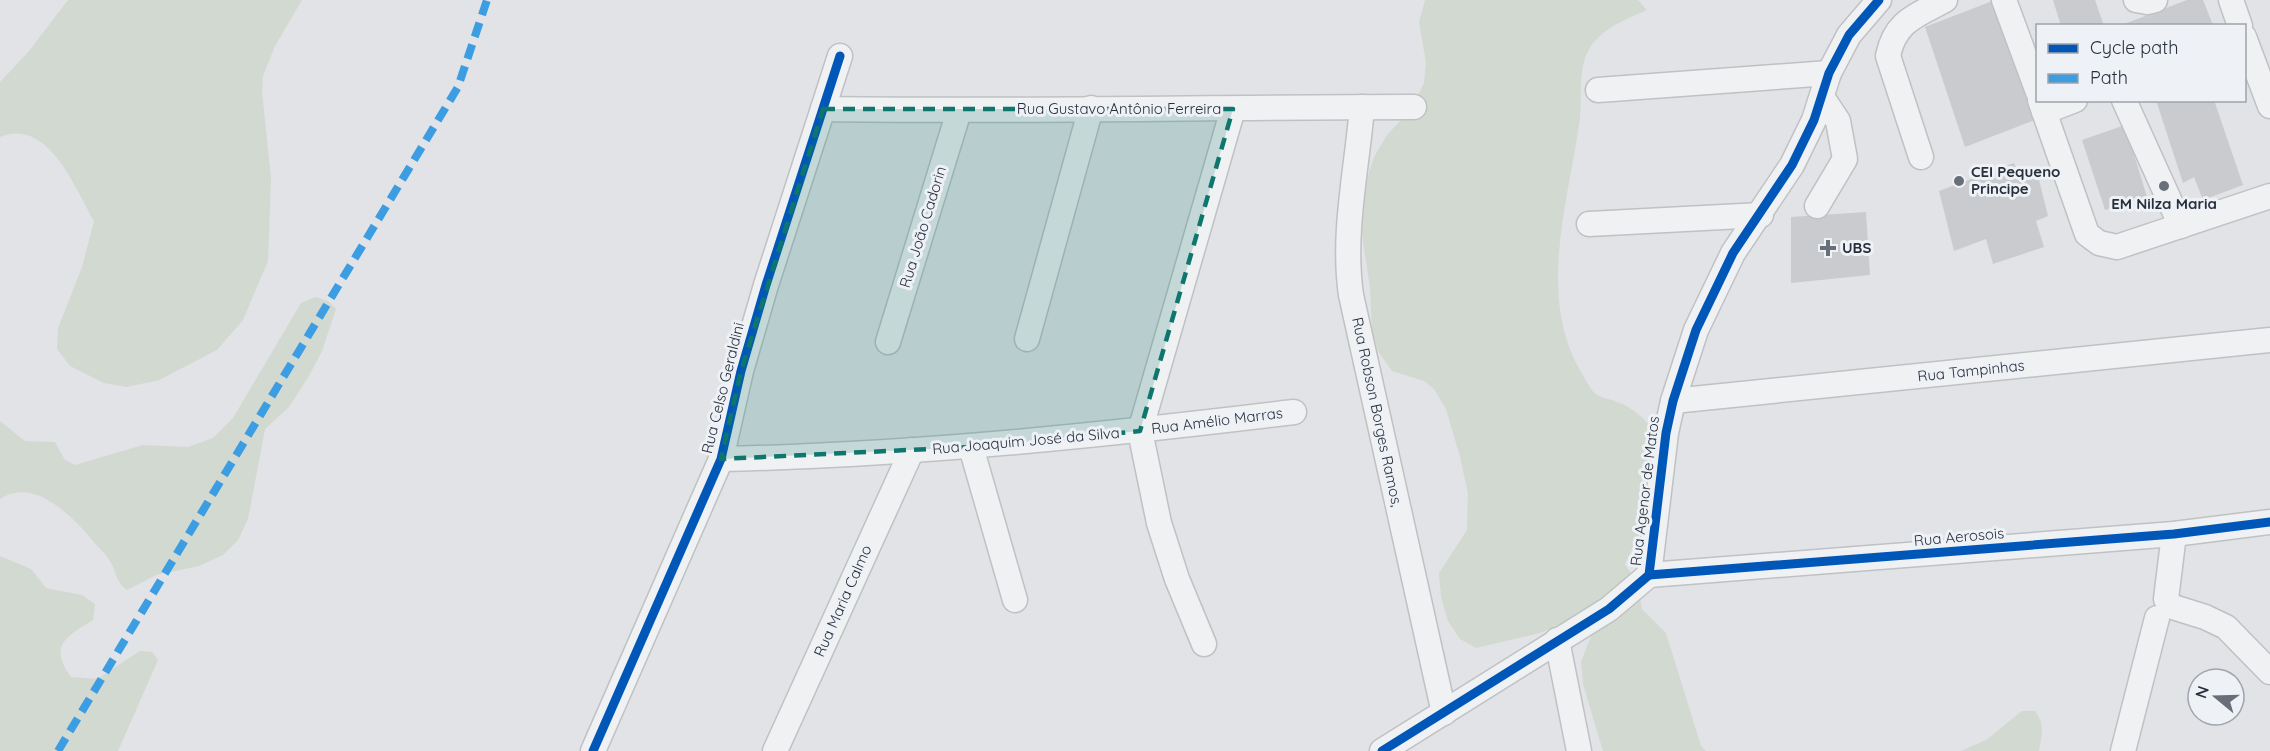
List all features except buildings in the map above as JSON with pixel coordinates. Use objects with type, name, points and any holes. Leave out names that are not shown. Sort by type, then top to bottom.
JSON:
[{"type":"street","name":"Rua Agenor de Matos","points":[[1382,751],[1609,609],[1649,575],[1666,433],[1673,401],[1696,330],[1733,253],[1761,215],[1792,165],[1814,120],[1829,73],[1849,34],[1879,0]]},
{"type":"street","points":[[1922,158],[1888,56],[1892,39],[1902,24],[1946,0]]},
{"type":"street","points":[[2004,0],[2036,88]]},
{"type":"street","points":[[2136,0],[2147,2],[2155,0]]},
{"type":"street","points":[[2230,0],[2239,24]]},
{"type":"street","points":[[2246,43],[2270,106]]},
{"type":"street","name":"Rua Celso Geraldini","points":[[593,751],[721,459],[741,371],[840,56]]},
{"type":"street","points":[[1598,90],[1829,73]]},
{"type":"street","points":[[1817,206],[1845,159],[1838,122],[1822,97]]},
{"type":"street","points":[[2041,102],[2087,234],[2099,243],[2117,247],[2270,196]]},
{"type":"street","points":[[2125,102],[2181,226]]},
{"type":"street","name":"Rua Robson Borges Ramos,","points":[[1362,107],[1347,239],[1350,286],[1444,713]]},
{"type":"street","name":"Rua Gustavo Antônio Ferreira","points":[[823,109],[958,111],[1091,108],[1414,107]]},
{"type":"street","points":[[1028,339],[1091,108]]},
{"type":"street","name":"Rua Joaquim José da Silva","points":[[721,459],[971,447],[1140,431],[1233,109]]},
{"type":"street","name":"Rua João Cadorin","points":[[888,342],[958,111]]},
{"type":"street","points":[[1588,224],[1761,215]]},
{"type":"street","name":"Rua Tampinhas","points":[[1673,401],[2270,340]]},
{"type":"street","name":"Rua Amélio Marras","points":[[1140,431],[1294,412]]},
{"type":"street","points":[[1140,431],[1159,523],[1177,579],[1204,644]]},
{"type":"street","points":[[971,447],[1015,600]]},
{"type":"street","name":"Rua Maria Calmo","points":[[775,751],[912,450]]},
{"type":"street","name":"Rua Aerosois","points":[[1649,575],[2173,546],[2270,522]]},
{"type":"street","points":[[2123,751],[2146,660],[2166,610],[2173,546]]},
{"type":"street","points":[[2166,610],[2205,617],[2226,627],[2270,672]]},
{"type":"street","points":[[1557,640],[1579,751]]},
{"type":"highlighted area","points":[[823,109],[1233,109],[1140,431],[971,447],[721,459],[741,371]]},
{"type":"shaded area","points":[[68,0],[302,0],[275,46],[263,76],[262,92],[271,178],[268,261],[243,320],[217,350],[159,380],[127,387],[104,383],[70,366],[57,349],[58,328],[82,267],[94,221],[69,175],[46,146],[32,137],[17,134],[0,137],[0,82],[29,51]]},
{"type":"shaded area","points":[[1425,0],[1638,0],[1647,10],[1606,31],[1593,43],[1585,59],[1580,118],[1559,247],[1560,311],[1568,342],[1592,390],[1598,395],[1635,411],[1646,421],[1655,439],[1656,493],[1625,564],[1638,585],[1642,609],[1666,633],[1701,746],[1706,751],[1603,751],[1583,684],[1581,662],[1593,631],[1585,618],[1573,618],[1540,633],[1476,648],[1460,639],[1448,621],[1441,597],[1439,573],[1467,530],[1468,494],[1460,457],[1446,409],[1434,389],[1424,381],[1392,371],[1378,351],[1372,330],[1370,288],[1361,228],[1362,194],[1374,157],[1387,135],[1411,109],[1424,83],[1426,63],[1419,22]]},
{"type":"shaded area","points":[[315,297],[328,301],[336,309],[322,351],[289,407],[265,429],[248,519],[238,540],[223,555],[199,566],[156,575],[127,590],[119,581],[105,554],[75,521],[52,502],[26,492],[13,493],[0,499],[0,421],[25,441],[55,442],[65,460],[75,465],[143,445],[188,447],[213,438],[233,418],[301,303]]},
{"type":"shaded area","points":[[0,556],[31,569],[46,588],[82,595],[95,604],[93,620],[68,637],[61,649],[64,666],[71,677],[97,679],[140,651],[152,652],[158,660],[118,751],[0,751]]},
{"type":"shaded area","points":[[2022,711],[2035,711],[2040,720],[2042,735],[2039,751],[1961,751],[1986,740]]},
{"type":"marked path","points":[[58,751],[458,87],[487,0]]},
{"type":"cycle path","points":[[1382,751],[1609,609],[1649,575],[1666,433],[1673,401],[1696,330],[1733,253],[1792,165],[1814,120],[1829,73],[1849,35],[1879,0]]},
{"type":"cycle path","points":[[593,751],[721,459],[741,371],[766,285],[840,56]]},
{"type":"cycle path","points":[[1649,575],[2174,534],[2270,522]]},
{"type":"place","name":"CEI Pequeno Principe","points":[[1959,181]]},
{"type":"place","name":"EM Nilza Maria","points":[[2164,186]]},
{"type":"place","name":"UBS","points":[[1828,248]]}]
